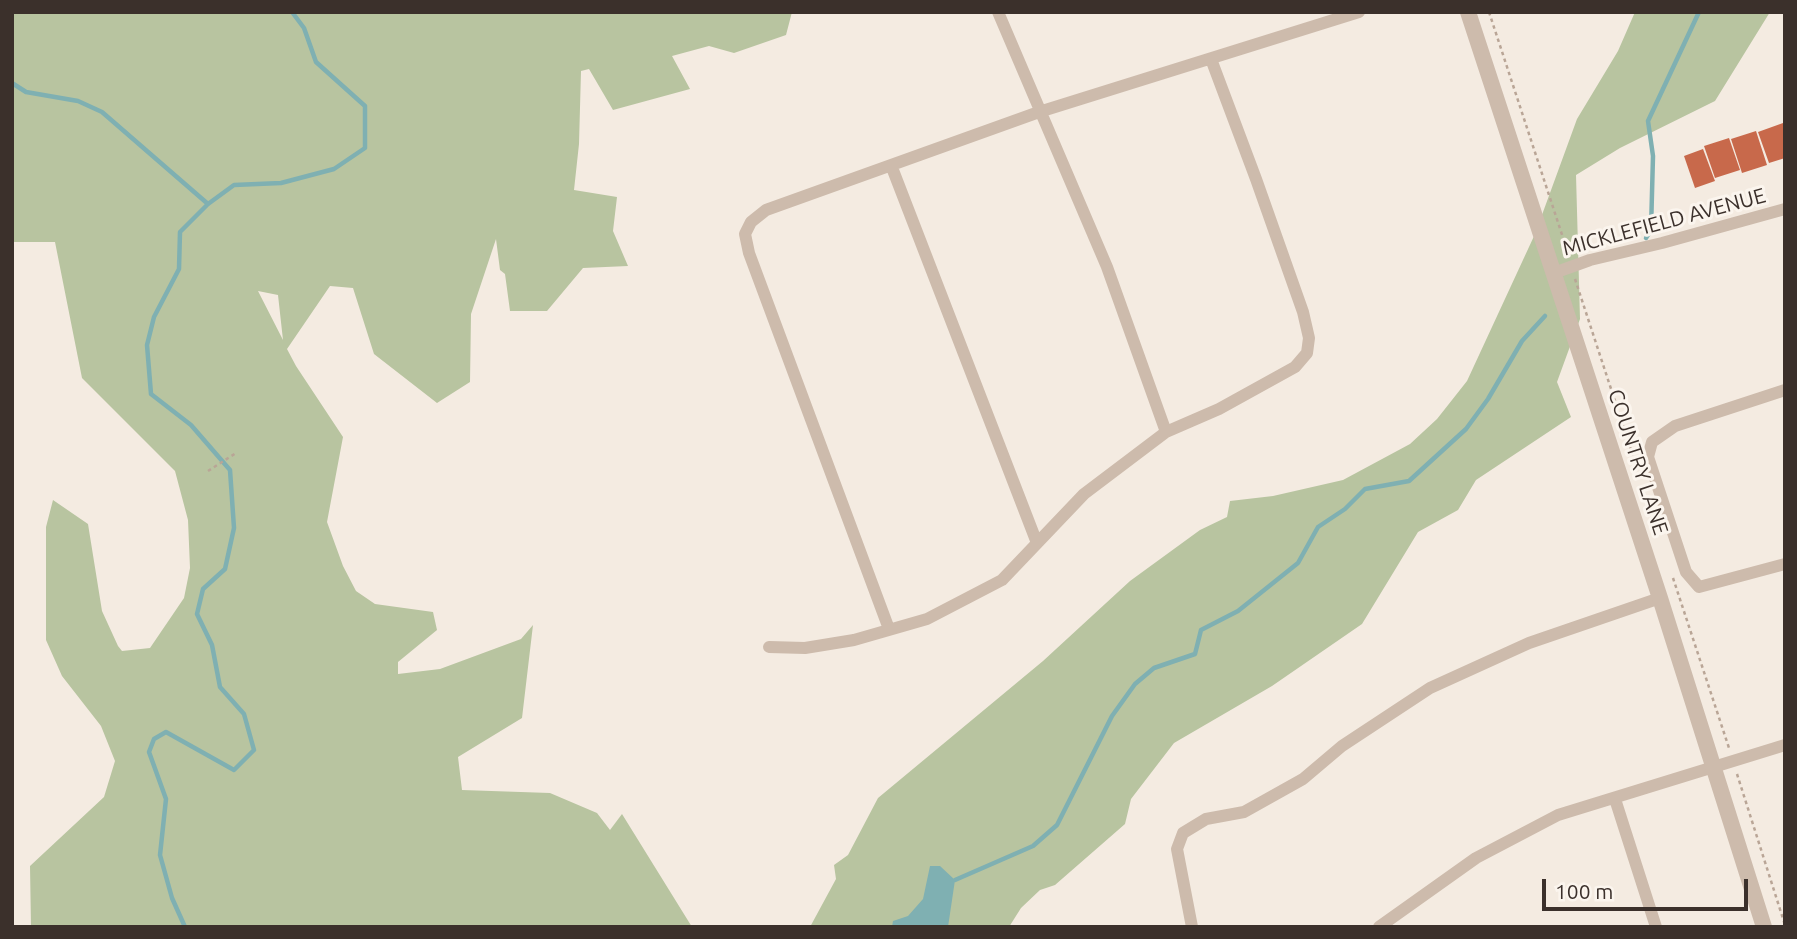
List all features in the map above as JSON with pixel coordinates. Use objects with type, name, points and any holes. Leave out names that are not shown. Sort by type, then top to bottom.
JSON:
[{"type":"street","points":[[998,12],[1107,267],[1166,432]]},
{"type":"street","points":[[889,629],[749,253],[745,234],[751,222],[766,210],[1039,113],[1359,12]]},
{"type":"street","name":"COUNTRY LANE","points":[[1468,12],[1660,598],[1764,927]]},
{"type":"street","points":[[769,647],[805,648],[854,640],[927,619],[1002,580],[1084,494],[1166,432],[1219,409],[1295,367],[1307,353],[1309,338],[1303,312],[1211,59]]},
{"type":"street","points":[[891,165],[1037,544]]},
{"type":"street","name":"MICKLEFIELD AVENUE","points":[[1554,273],[1590,260],[1785,209]]},
{"type":"street","points":[[1785,390],[1675,426],[1652,442],[1648,457],[1686,572],[1699,587],[1785,564]]},
{"type":"street","points":[[1192,927],[1177,849],[1183,833],[1206,819],[1244,812],[1303,779],[1342,746],[1430,688],[1529,643],[1660,598]]},
{"type":"street","points":[[1379,927],[1476,858],[1559,815],[1785,745]]},
{"type":"street","points":[[1615,799],[1656,927]]},
{"type":"path","points":[[1489,12],[1567,251]]},
{"type":"path","points":[[208,471],[236,453]]},
{"type":"path","points":[[1737,775],[1785,925]]},
{"type":"green space","points":[[12,12],[792,12],[786,35],[734,53],[709,46],[672,56],[690,89],[613,110],[589,69],[581,71],[579,144],[574,190],[617,197],[613,231],[628,266],[583,268],[547,311],[510,311],[505,274],[500,270],[496,239],[471,314],[470,382],[437,403],[374,354],[353,288],[330,286],[287,349],[343,437],[327,522],[343,566],[356,591],[375,604],[433,612],[437,630],[398,662],[398,674],[440,669],[521,639],[533,625],[522,718],[458,757],[462,790],[550,793],[597,813],[610,830],[622,814],[692,927],[31,927],[30,866],[104,797],[115,761],[101,726],[62,676],[46,640],[46,527],[53,500],[88,524],[102,611],[122,651],[150,648],[184,598],[190,568],[188,520],[175,471],[82,378],[55,242],[12,242]],"holes":[[[258,291],[278,295],[283,340]]]},
{"type":"green space","points":[[1635,12],[1770,12],[1715,101],[1620,148],[1576,175],[1580,319],[1557,382],[1571,417],[1476,480],[1458,510],[1418,532],[1362,624],[1272,686],[1174,743],[1131,799],[1125,824],[1055,885],[1040,890],[1021,908],[1009,927],[810,927],[836,879],[834,865],[848,855],[878,798],[1043,661],[1130,581],[1200,530],[1227,517],[1230,501],[1273,496],[1343,480],[1410,444],[1437,419],[1467,381],[1535,234],[1577,119],[1618,51]]},
{"type":"water","points":[[930,866],[940,866],[955,880],[948,927],[892,927],[893,921],[908,916],[923,899]]},
{"type":"building","points":[[1783,123],[1785,158],[1769,163],[1758,132]]},
{"type":"building","points":[[1756,131],[1767,165],[1742,173],[1731,139]]},
{"type":"building","points":[[1729,138],[1740,170],[1715,178],[1704,146]]},
{"type":"building","points":[[1703,149],[1715,181],[1695,188],[1684,156]]},
{"type":"waterway","points":[[185,927],[172,898],[160,855],[166,799],[149,752],[154,739],[166,732],[234,770],[254,750],[244,714],[220,687],[212,645],[197,614],[203,589],[225,569],[234,528],[230,470],[191,425],[151,394],[147,345],[154,317],[179,269],[180,232],[208,204],[234,185],[281,183],[334,169],[365,148],[365,106],[316,62],[304,28],[292,12]]},
{"type":"waterway","points":[[1646,238],[1651,230],[1653,156],[1648,121],[1699,12]]},
{"type":"waterway","points":[[12,83],[26,92],[78,101],[102,112],[208,204]]},
{"type":"waterway","points":[[955,880],[1033,846],[1057,825],[1112,716],[1135,684],[1154,668],[1195,654],[1201,630],[1238,611],[1298,563],[1318,527],[1345,509],[1365,489],[1409,481],[1466,429],[1488,399],[1522,341],[1545,316]]}]
